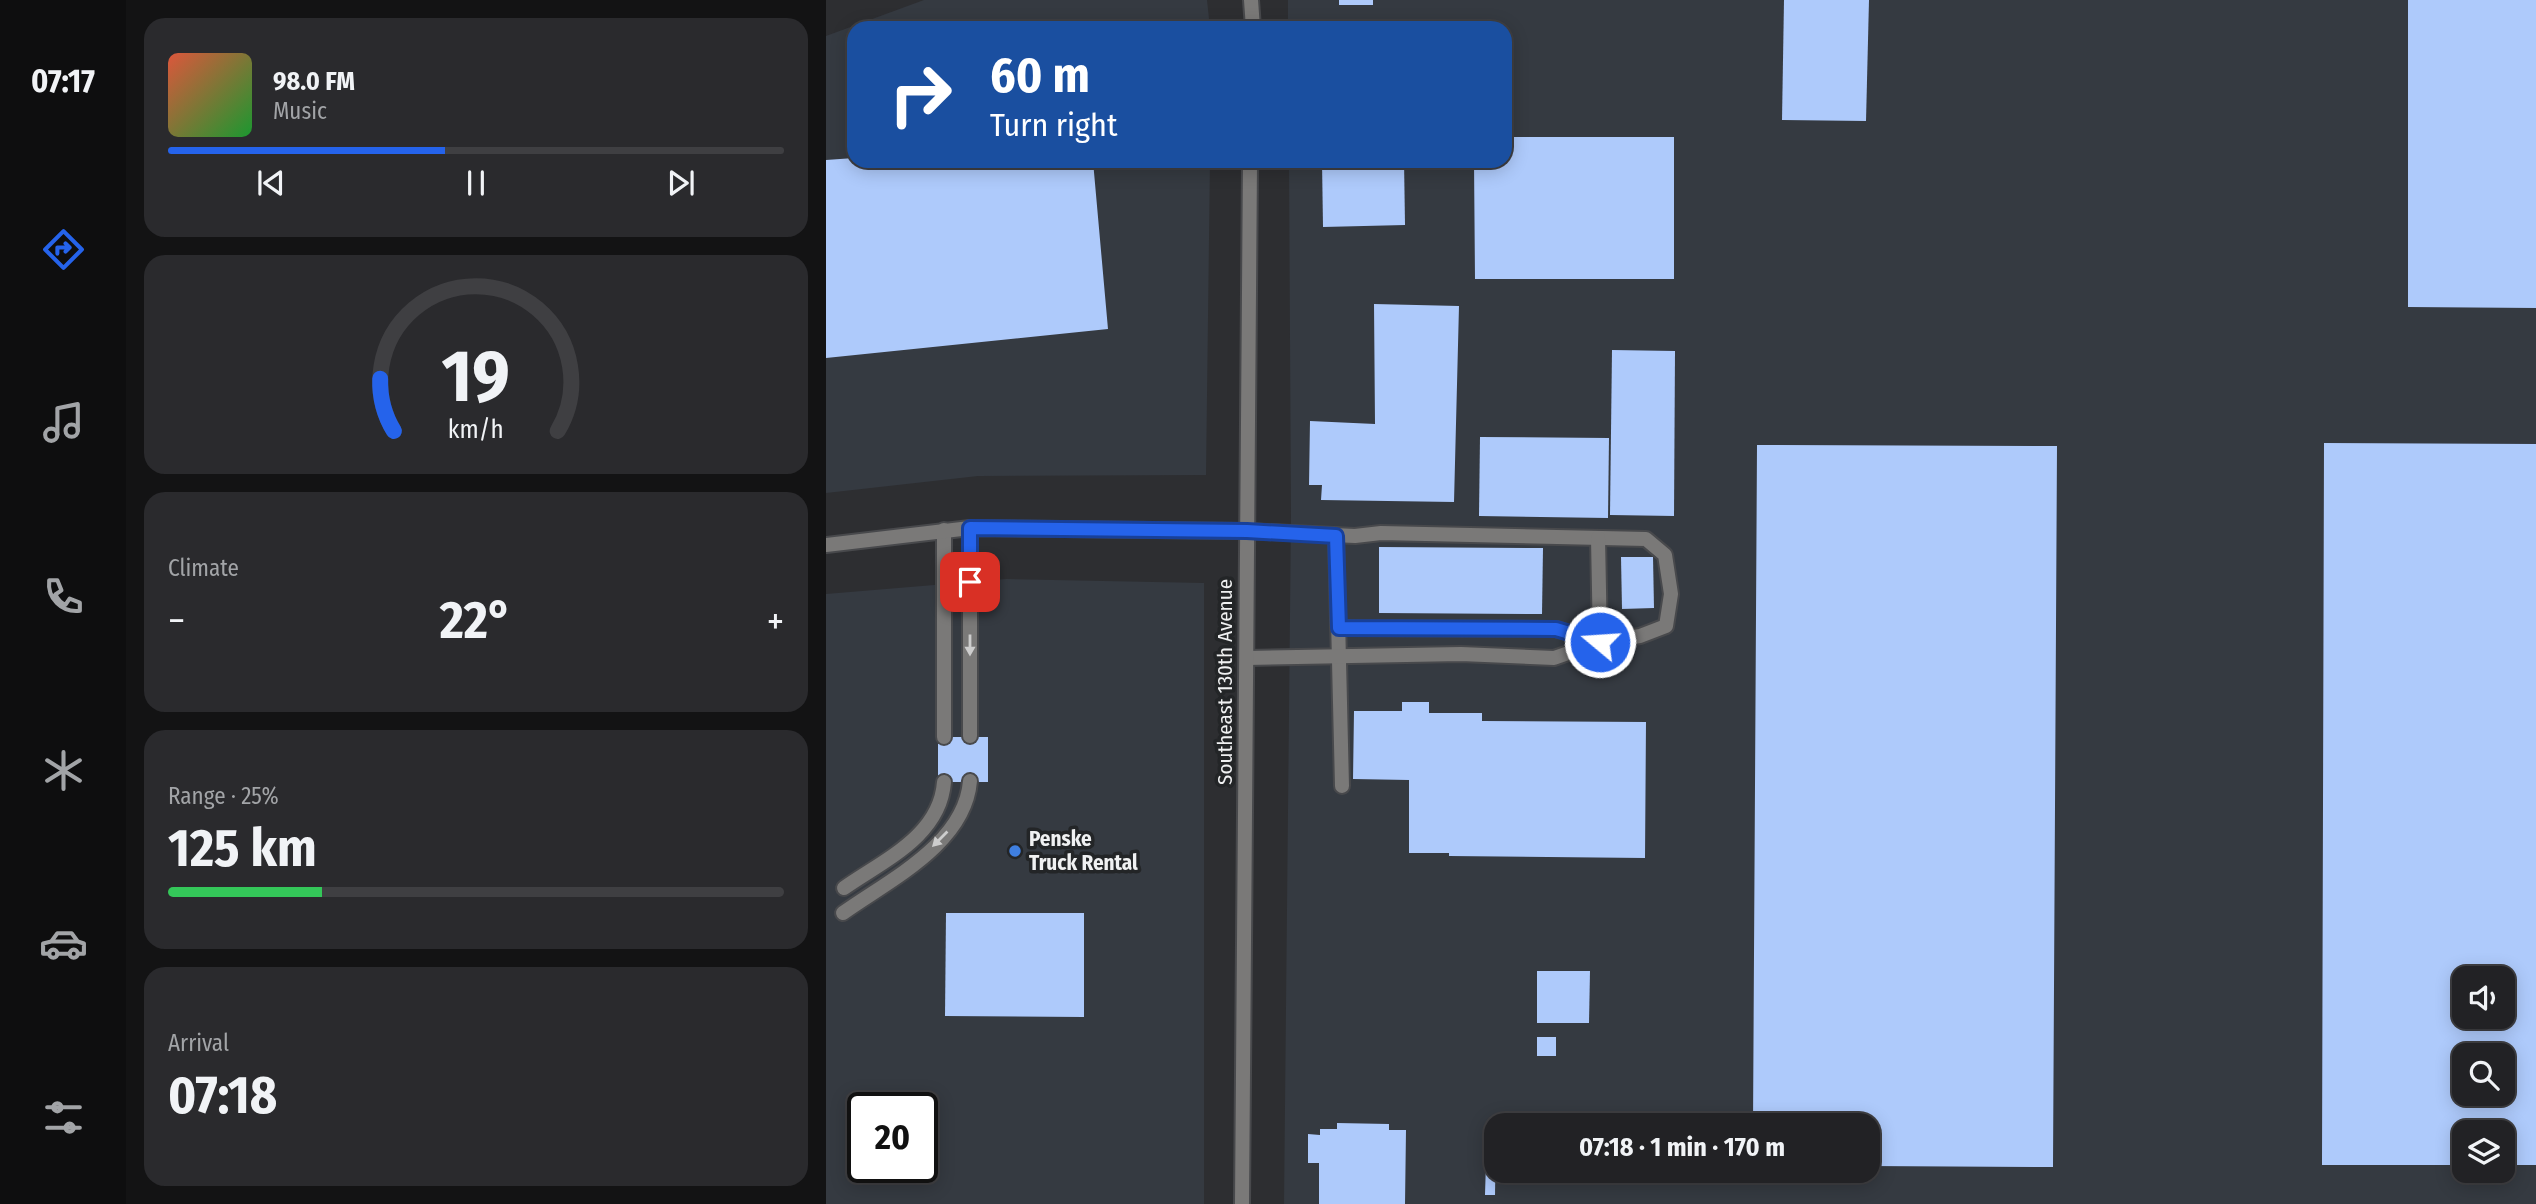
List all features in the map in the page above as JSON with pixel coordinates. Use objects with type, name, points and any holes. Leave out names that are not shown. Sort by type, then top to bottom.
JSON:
[{"type":"street","points":[[1251,0],[1252,21]]},
{"type":"street","name":"Southeast 130th Avenue","points":[[1242,1204],[1250,168]]},
{"type":"street","points":[[970,528],[970,736]]},
{"type":"street","points":[[826,545],[970,528],[1247,531],[1336,536],[1381,533],[1646,540],[1665,555],[1671,594],[1666,626],[1640,636],[1600,642],[1554,657],[1461,654],[1340,658],[1247,657]]},
{"type":"street","points":[[944,530],[944,737]]},
{"type":"street","points":[[1336,536],[1342,786]]},
{"type":"street","points":[[1598,538],[1600,642]]},
{"type":"street","points":[[1339,628],[1556,629],[1600,642]]},
{"type":"street","points":[[843,913],[925,854],[960,820],[969,800],[970,781]]},
{"type":"street","points":[[844,888],[916,838],[934,820],[943,801],[944,782]]},
{"type":"shaded area","points":[[924,0],[1207,0],[1209,21],[867,21]]},
{"type":"shaded area","points":[[1288,0],[2536,0],[2536,1204],[1284,1204],[1291,515],[1289,168],[1512,168],[1512,21],[1288,21]]},
{"type":"shaded area","points":[[847,28],[847,168],[1210,168],[1206,475],[978,476],[826,493],[826,36]]},
{"type":"shaded area","name":"Penske Truck Rental","points":[[1006,579],[1204,583],[1204,1204],[826,1204],[826,594]]},
{"type":"building","points":[[1339,0],[1373,0],[1373,5],[1339,5]]},
{"type":"building","points":[[1784,0],[1869,0],[1866,121],[1782,120]]},
{"type":"building","points":[[2408,0],[2536,0],[2536,308],[2408,307]]},
{"type":"building","points":[[1512,137],[1674,137],[1674,279],[1475,279],[1474,168],[1512,168]]},
{"type":"building","points":[[847,158],[847,168],[1094,168],[1108,329],[826,358],[826,160]]},
{"type":"building","points":[[1322,168],[1404,168],[1405,225],[1323,227]]},
{"type":"building","points":[[1374,304],[1459,306],[1454,502],[1321,500],[1322,485],[1309,485],[1310,421],[1375,424]]},
{"type":"building","points":[[1612,350],[1675,351],[1674,516],[1610,515]]},
{"type":"building","points":[[1480,437],[1609,438],[1608,518],[1479,516]]},
{"type":"building","points":[[2324,443],[2536,444],[2536,1165],[2515,1165],[2515,1120],[2452,1120],[2452,1165],[2322,1165]]},
{"type":"building","points":[[1757,445],[2057,446],[2053,1167],[1880,1166],[1880,1113],[1753,1113]]},
{"type":"building","points":[[1379,547],[1543,548],[1542,614],[1379,613]]},
{"type":"building","points":[[1621,557],[1653,557],[1654,608],[1622,609]]},
{"type":"building","points":[[1402,702],[1429,702],[1429,713],[1482,713],[1482,721],[1646,722],[1645,858],[1449,856],[1449,853],[1409,853],[1409,780],[1353,779],[1354,711],[1402,711]]},
{"type":"building","points":[[938,737],[988,737],[988,782],[938,782]]},
{"type":"building","points":[[946,913],[1084,913],[1084,1017],[945,1016]]},
{"type":"building","points":[[1537,971],[1590,971],[1589,1023],[1537,1023]]},
{"type":"building","points":[[1537,1037],[1556,1037],[1556,1056],[1537,1056]]},
{"type":"building","points":[[1337,1123],[1389,1124],[1389,1130],[1406,1130],[1405,1204],[1319,1204],[1319,1163],[1308,1163],[1308,1134],[1320,1135],[1320,1129],[1337,1129]]},
{"type":"building","points":[[1485,1183],[1495,1183],[1495,1195],[1485,1195]]},
{"type":"place","name":"Penske Truck Rental","points":[[1015,851]]},
{"type":"route","points":[[970,582],[970,528],[1247,531],[1336,536],[1339,628],[1556,629],[1600,642]]}]
